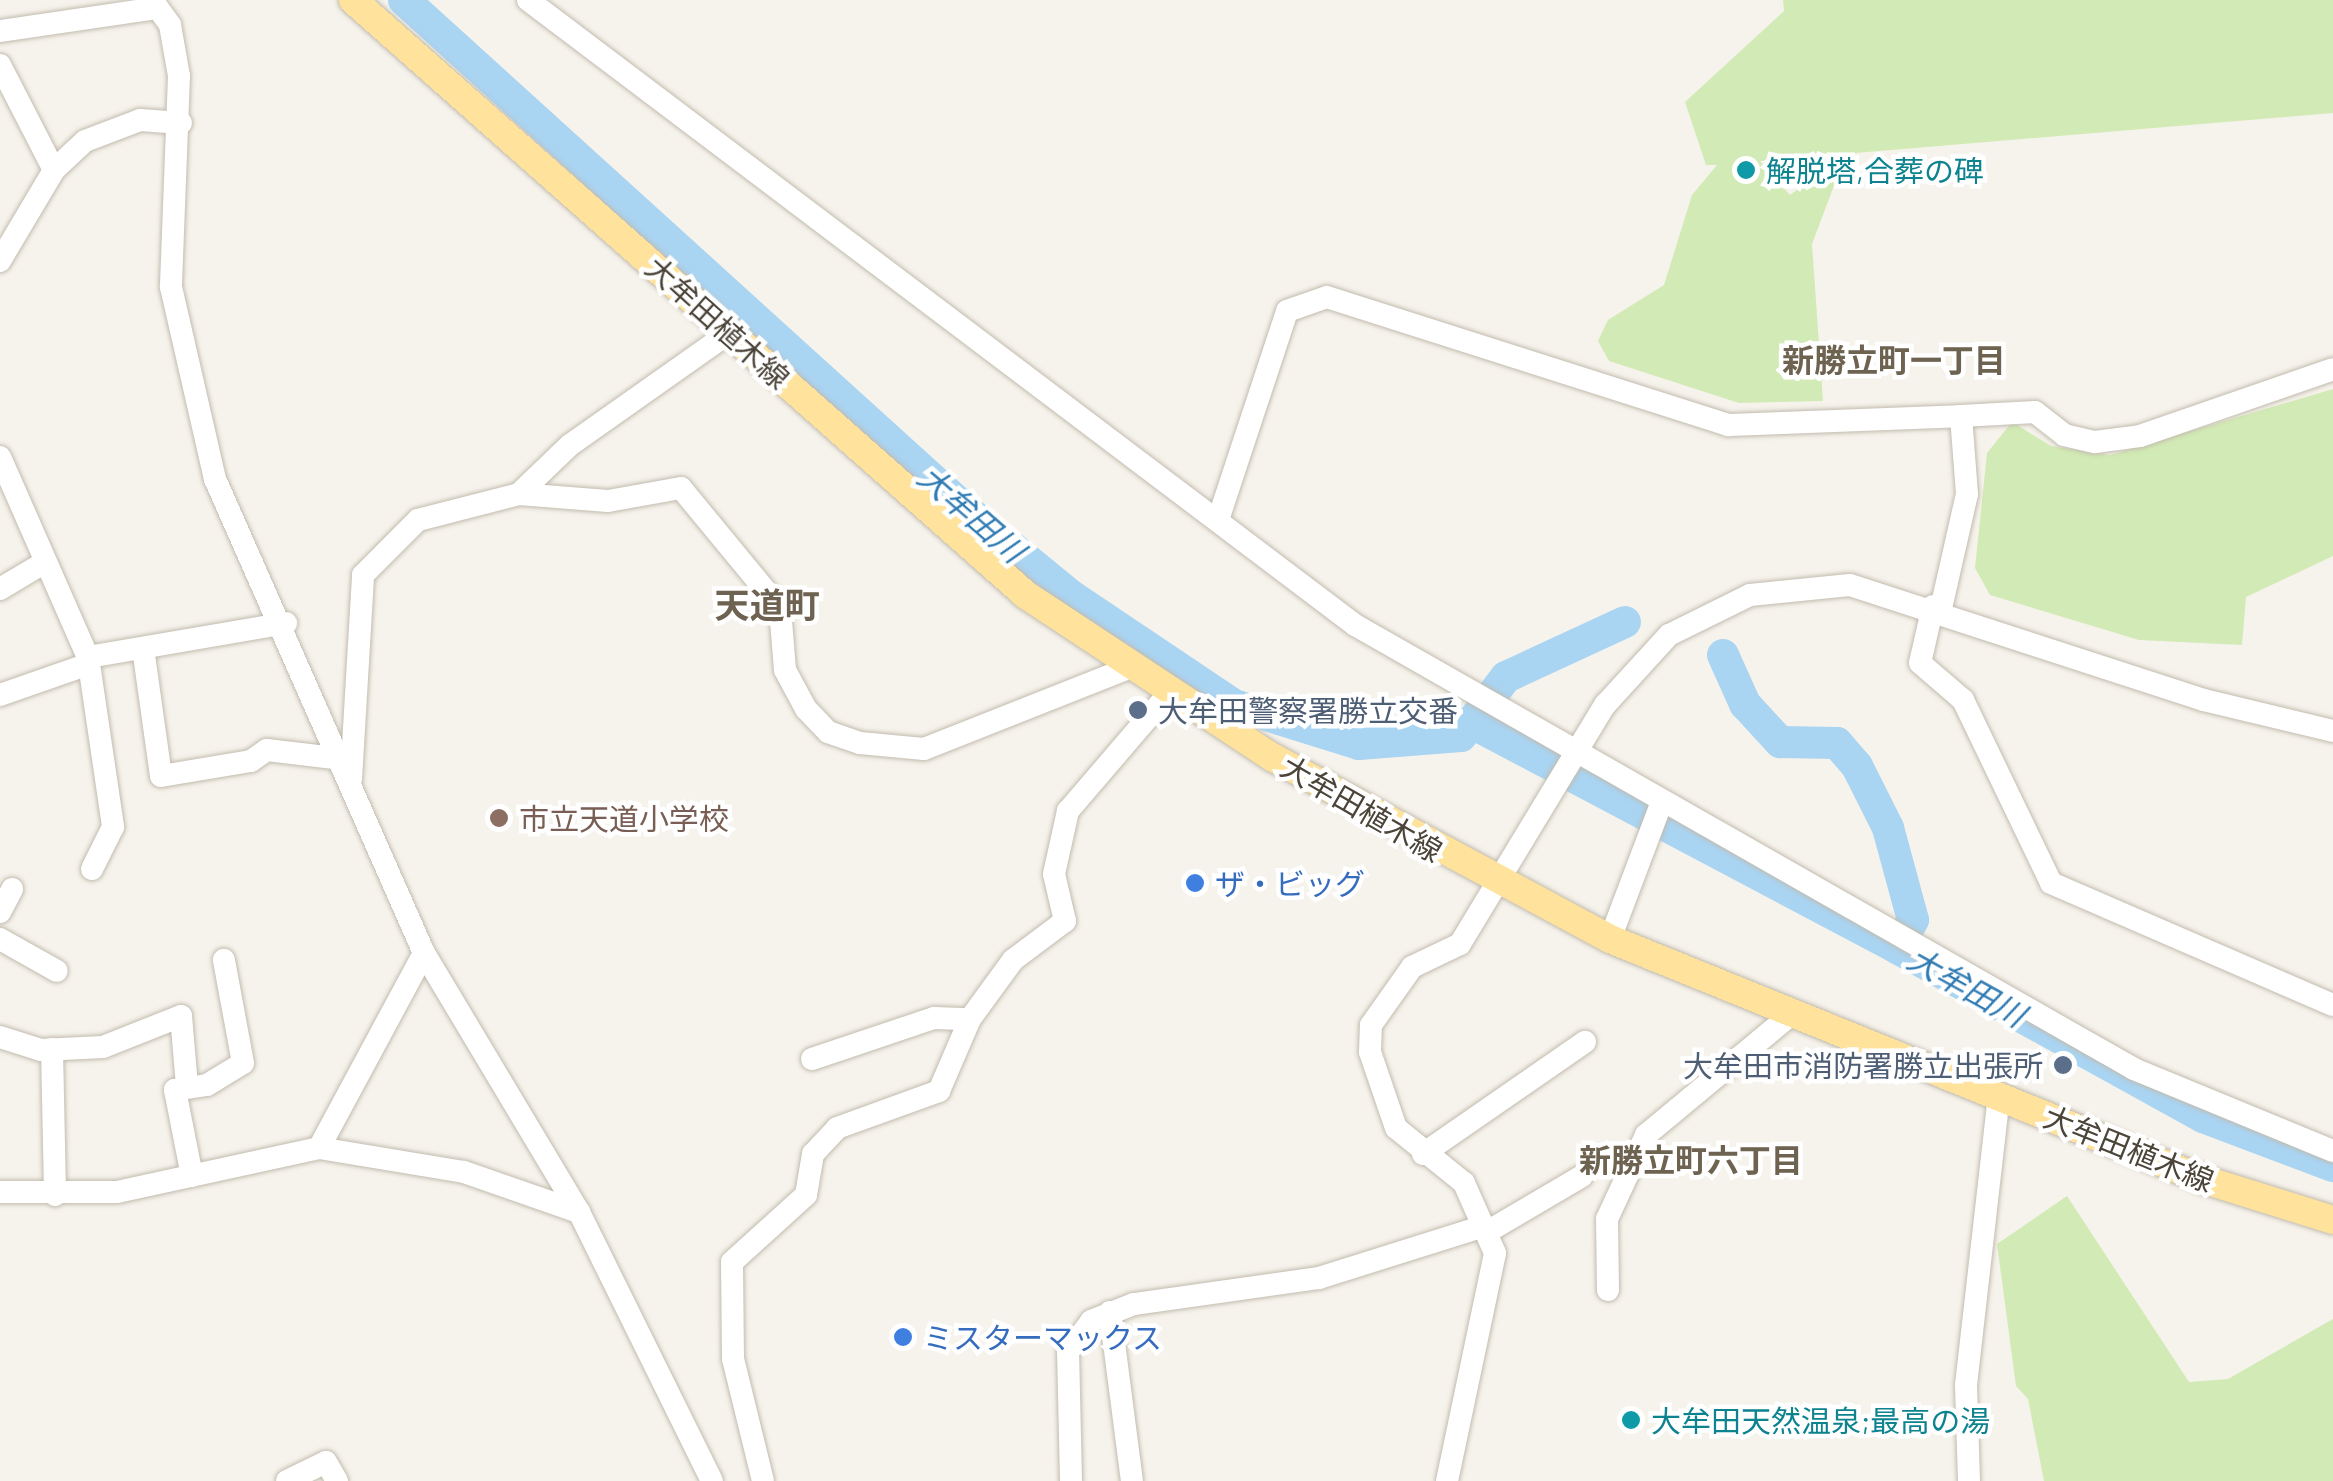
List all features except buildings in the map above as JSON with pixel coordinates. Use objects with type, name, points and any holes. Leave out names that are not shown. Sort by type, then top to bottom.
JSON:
[{"type":"main road","name":"大牟田植木線","points":[[353,0],[1026,594],[1169,693],[1500,885],[1610,939],[2202,1179],[2333,1220]]},
{"type":"street","points":[[528,0],[1218,520],[1314,598],[1485,703],[1656,817],[1907,939],[2149,1076],[2333,1151]]},
{"type":"street","points":[[0,31],[154,4],[176,44],[181,124],[169,226],[180,353],[215,479],[286,623],[424,953],[579,1212],[712,1481]]},
{"type":"street","points":[[0,65],[54,170]]},
{"type":"street","points":[[0,260],[54,170],[106,129],[181,124]]},
{"type":"street","points":[[1218,520],[1277,332],[1287,311],[1312,296],[1728,425],[2035,412],[2064,435],[2095,442],[2140,436],[2333,369]]},
{"type":"street","points":[[518,494],[570,445],[730,332]]},
{"type":"street","points":[[1960,416],[1967,494],[1920,663],[1972,714],[2052,883],[2333,1005]]},
{"type":"street","points":[[0,457],[42,564],[89,661],[113,826],[92,869]]},
{"type":"street","points":[[347,769],[363,575],[418,520],[518,494],[608,501],[681,488],[780,608],[784,670],[806,709],[828,732],[860,743],[924,749],[1129,668]]},
{"type":"street","points":[[0,589],[42,564]]},
{"type":"street","points":[[1449,1480],[1494,1285],[1486,1229],[1464,1183],[1423,1154],[1386,1104],[1371,1025],[1412,967],[1460,944],[1500,885],[1570,759],[1636,664],[1714,608],[1797,585],[1882,590],[2204,700],[2333,731]]},
{"type":"street","points":[[0,694],[89,661],[286,623]]},
{"type":"street","points":[[143,648],[162,776],[251,761],[266,750],[347,769]]},
{"type":"street","points":[[763,1481],[734,1359],[732,1262],[806,1196],[813,1154],[837,1128],[940,1090],[970,1019],[1013,960],[1065,921],[1054,874],[1068,811],[1169,693]]},
{"type":"street","points":[[1610,939],[1656,817]]},
{"type":"street","points":[[0,912],[12,888]]},
{"type":"street","points":[[0,939],[57,971]]},
{"type":"street","points":[[319,1148],[424,953]]},
{"type":"street","points":[[192,1176],[176,1090],[243,1063],[224,960]]},
{"type":"street","points":[[1608,1290],[1607,1220],[1646,1135],[1794,1012]]},
{"type":"street","points":[[0,1038],[52,1049],[103,1046],[181,1016],[187,1086]]},
{"type":"street","points":[[812,1059],[934,1018],[970,1019]]},
{"type":"street","points":[[1423,1154],[1585,1042]]},
{"type":"street","points":[[52,1049],[55,1195]]},
{"type":"street","points":[[1969,1481],[1966,1385],[1999,1095]]},
{"type":"street","points":[[0,1192],[55,1195],[192,1176],[319,1148],[464,1172],[579,1212]]},
{"type":"street","points":[[1070,1481],[1068,1352],[1110,1312],[1319,1278],[1486,1229],[1582,1176]]},
{"type":"street","points":[[1110,1312],[1132,1481]]},
{"type":"street","points":[[287,1481],[326,1462],[337,1481]]},
{"type":"green space","points":[[1783,0],[2333,0],[2333,113],[1760,161],[1790,195],[1818,175],[1835,183],[1812,244],[1823,401],[1739,403],[1609,361],[1598,341],[1608,320],[1664,285],[1692,195],[1717,165],[1706,165],[1685,102],[1784,11]]},
{"type":"green space","points":[[2333,389],[2333,556],[2246,597],[2242,645],[2139,640],[1990,595],[1975,568],[1987,453],[2012,422],[2051,446],[2110,455]]},
{"type":"green space","points":[[2067,1196],[2189,1382],[2228,1379],[2333,1319],[2333,1481],[2044,1481],[2028,1399],[2016,1386],[1997,1244]]},
{"type":"waterway","name":"大牟田川","points":[[404,0],[964,508],[1070,595],[1234,705],[1359,744],[1461,736],[1506,677],[1625,622]]},
{"type":"waterway","name":"大牟田川","points":[[1723,655],[1745,704],[1780,742],[1837,743],[1857,766],[1888,828],[1913,920],[1897,948],[2203,1117],[2333,1166]]},
{"type":"waterway","points":[[1476,725],[1897,948]]},
{"type":"place","name":"解脱塔,合葬の碑","points":[[1746,170]]},
{"type":"place","name":"大牟田警察署勝立交番","points":[[1138,710]]},
{"type":"place","name":"市立天道小学校","points":[[499,818]]},
{"type":"place","name":"ザ・ビッグ","points":[[1195,883]]},
{"type":"place","name":"大牟田市消防署勝立出張所","points":[[2063,1065]]},
{"type":"place","name":"ミスターマックス","points":[[903,1337]]},
{"type":"place","name":"大牟田天然温泉;最高の湯","points":[[1631,1420]]},
{"type":"district","name":"新勝立町一丁目","points":[[1894,359]]},
{"type":"district","name":"天道町","points":[[767,604]]},
{"type":"district","name":"新勝立町六丁目","points":[[1691,1159]]}]
